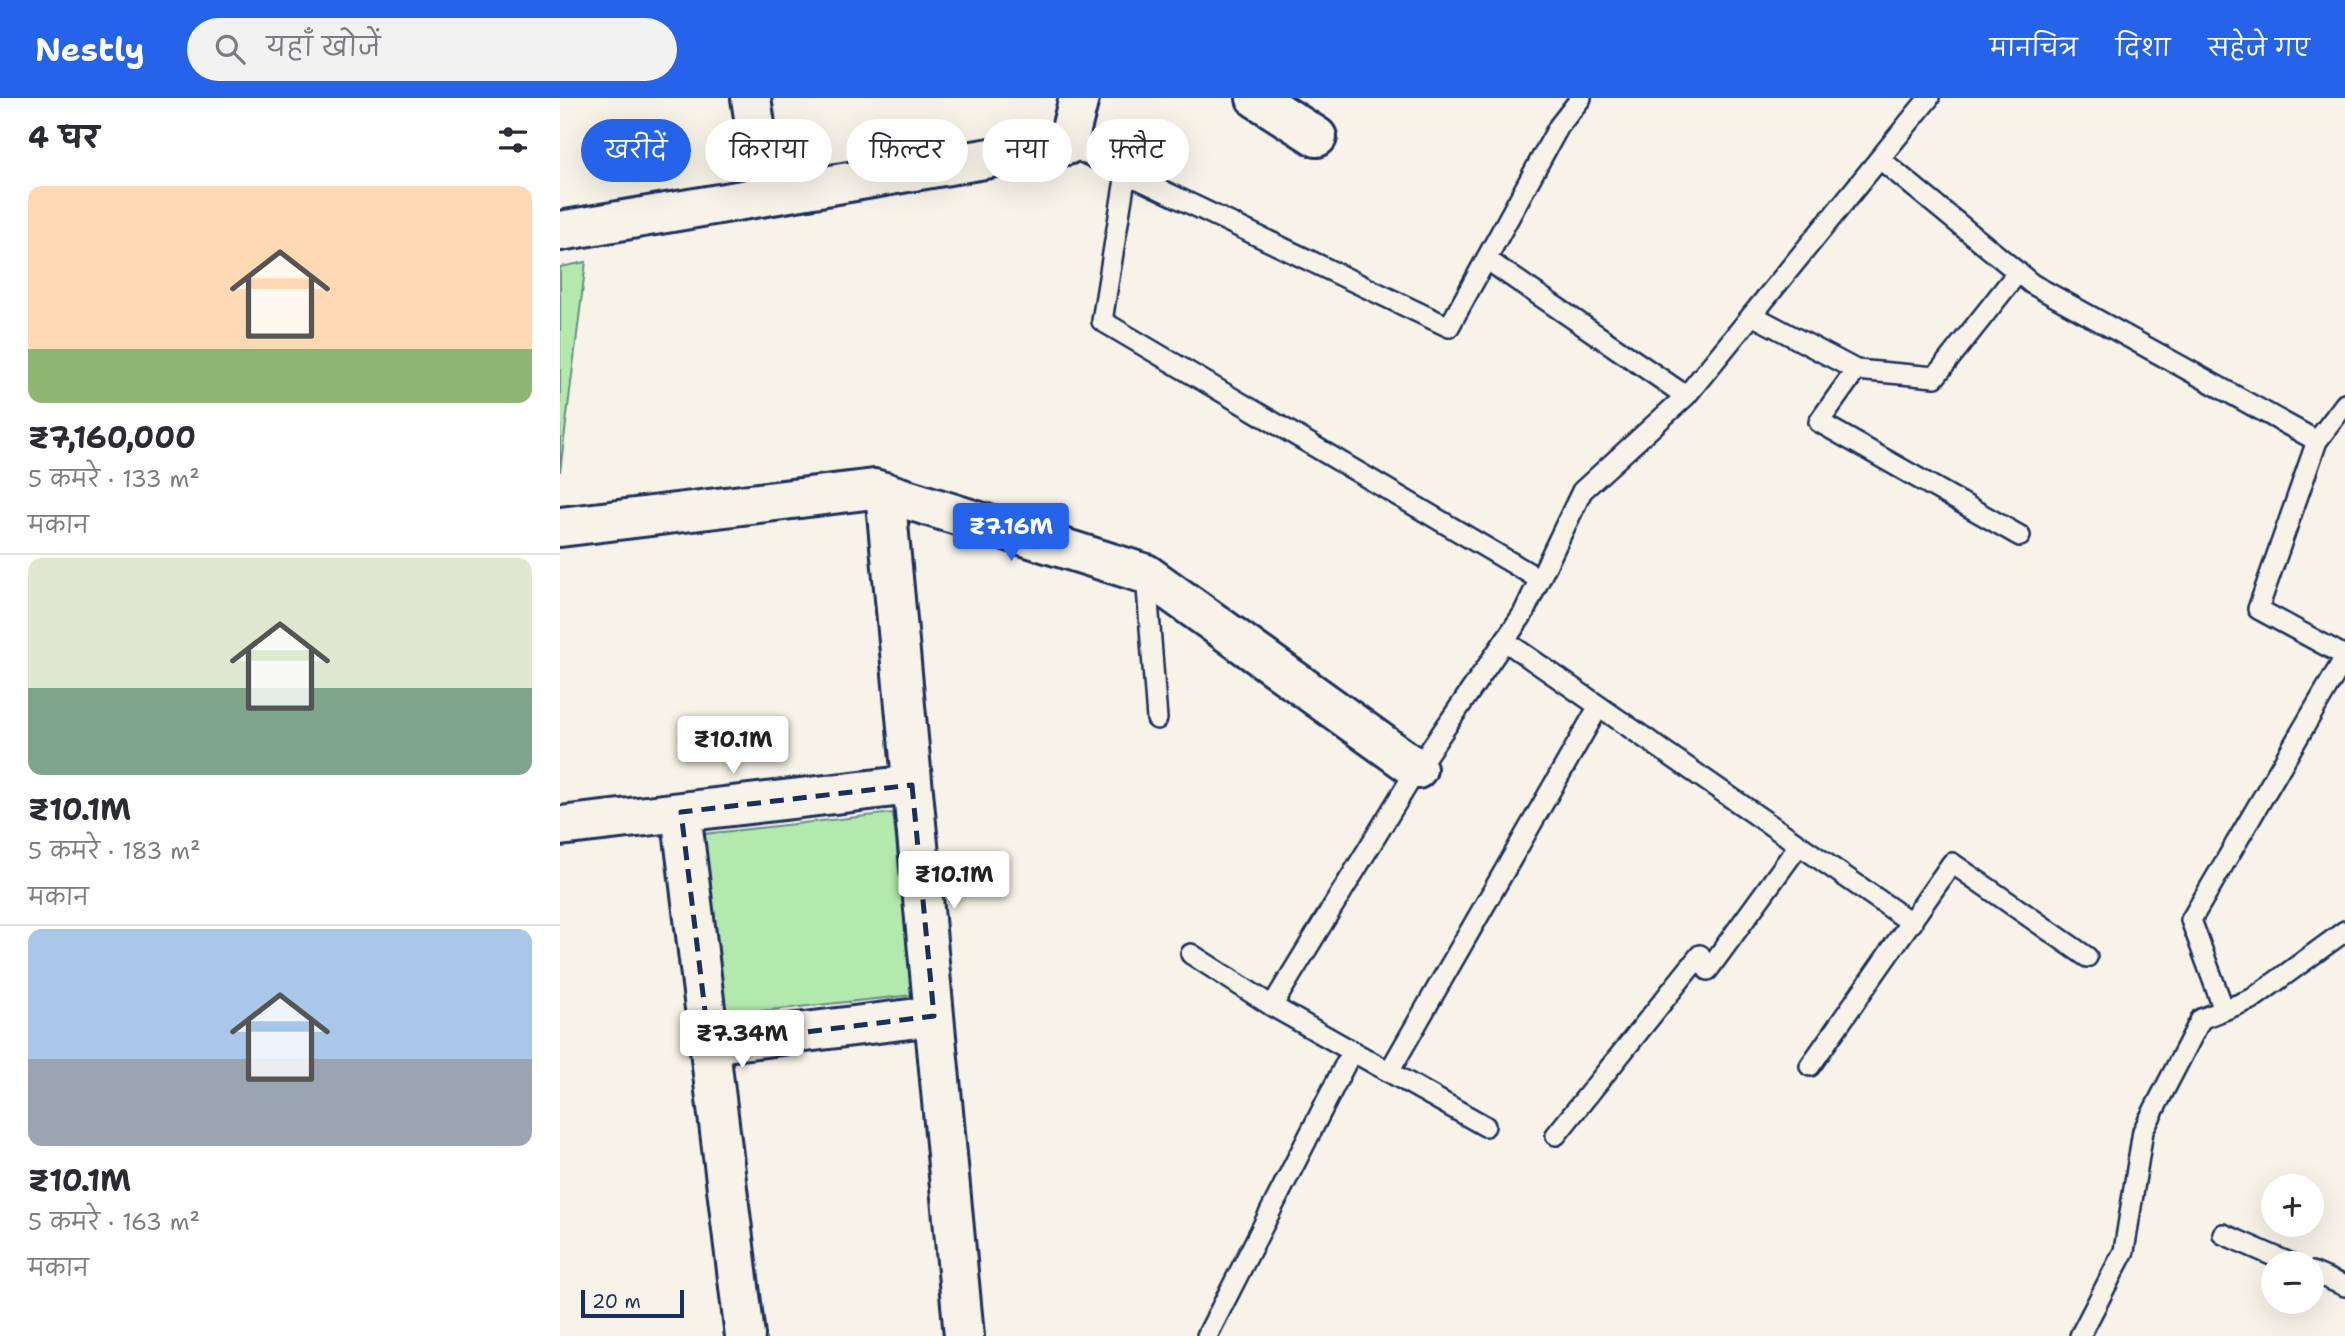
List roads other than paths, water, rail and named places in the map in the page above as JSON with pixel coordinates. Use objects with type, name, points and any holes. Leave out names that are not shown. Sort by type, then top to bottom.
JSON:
[{"type":"street","points":[[751,98],[766,196]]},
{"type":"street","points":[[1072,125],[1079,98]]},
{"type":"street","points":[[1256,98],[1317,137]]},
{"type":"street","points":[[560,231],[982,159]]},
{"type":"street","points":[[560,527],[874,489],[885,492],[1146,574],[1417,769]]},
{"type":"street","points":[[885,492],[964,1336]]},
{"type":"street","points":[[560,826],[912,785]]},
{"type":"street","points":[[681,812],[745,1336]]},
{"type":"street","points":[[709,1044],[934,1016]]},
{"type":"lane","points":[[1145,182],[1448,327],[1559,126],[1581,98]]},
{"type":"lane","points":[[1272,1006],[1417,769],[1523,614],[1581,491],[1686,396],[1929,98]]},
{"type":"lane","points":[[1880,159],[2032,284],[2317,441]]},
{"type":"lane","points":[[1125,182],[1102,321],[1539,579]]},
{"type":"lane","points":[[1486,260],[1686,396]]},
{"type":"lane","points":[[1752,315],[1856,370],[1935,377],[2018,272]]},
{"type":"lane","points":[[1856,370],[1819,422],[2020,536]]},
{"type":"lane","points":[[2224,1010],[2191,920],[2345,657],[2258,609],[2317,441],[2345,404]]},
{"type":"lane","points":[[1146,574],[1157,719]]},
{"type":"lane","points":[[1504,641],[1912,923]]},
{"type":"lane","points":[[1388,1072],[1599,706]]},
{"type":"lane","points":[[1556,1135],[1700,955],[1708,970],[1799,845]]},
{"type":"lane","points":[[1811,1066],[1952,863],[2087,957]]},
{"type":"lane","points":[[2080,1336],[2124,1251],[2143,1131],[2201,1019],[2252,999],[2345,930]]},
{"type":"lane","points":[[1191,954],[1272,1006],[1485,1126]]},
{"type":"lane","points":[[1207,1336],[1352,1051]]},
{"type":"lane","points":[[2223,1234],[2262,1251]]},
{"type":"lane","points":[[2324,1277],[2345,1286]]}]
